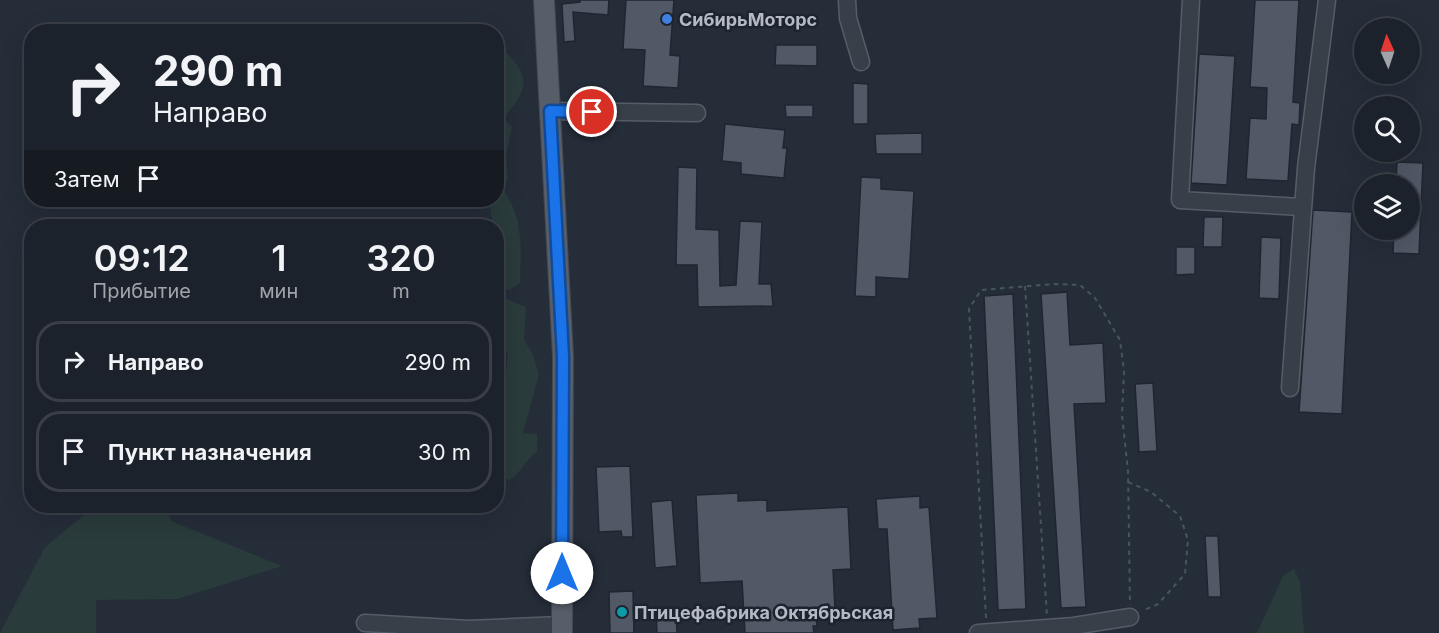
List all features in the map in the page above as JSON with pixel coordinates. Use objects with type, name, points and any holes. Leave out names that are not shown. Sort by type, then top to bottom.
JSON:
[{"type":"main road","points":[[544,0],[563,357],[563,631]]},
{"type":"lane","points":[[847,0],[848,18],[861,62]]},
{"type":"lane","points":[[1191,0],[1179,200],[1302,207]]},
{"type":"lane","points":[[1290,388],[1302,207],[1327,0]]},
{"type":"lane","points":[[550,111],[697,113]]},
{"type":"lane","points":[[978,633],[1074,626],[1130,617]]},
{"type":"lane","points":[[365,623],[563,631]]},
{"type":"path","points":[[986,632],[969,309],[981,290],[1054,284],[1080,285],[1095,298],[1120,340],[1124,371],[1122,415],[1128,482],[1130,617],[1158,604],[1185,574],[1188,540],[1180,516],[1151,492],[1128,482]]},
{"type":"path","points":[[1025,286],[1048,628]]},
{"type":"shaded area","points":[[504,50],[523,77],[522,92],[504,118]]},
{"type":"shaded area","points":[[504,120],[512,126],[506,156],[508,178],[504,187]]},
{"type":"shaded area","points":[[504,191],[515,211],[521,246],[520,283],[509,290],[504,288],[504,219],[492,219],[490,207],[504,207]]},
{"type":"shaded area","points":[[504,298],[526,307],[524,340],[532,353],[539,374],[523,433],[537,434],[537,451],[508,481],[504,475],[504,377],[508,354],[504,351]]},
{"type":"shaded area","points":[[86,513],[169,513],[171,521],[282,566],[177,599],[96,600],[96,633],[0,633],[45,547]]},
{"type":"shaded area","points":[[1294,569],[1300,582],[1304,633],[1257,633],[1283,576]]},
{"type":"building","points":[[580,0],[609,0],[608,15],[573,12],[575,41],[564,42],[562,4],[580,2]]},
{"type":"building","points":[[626,0],[674,0],[670,55],[680,56],[678,88],[643,86],[645,50],[623,49]]},
{"type":"building","points":[[1255,0],[1299,0],[1293,102],[1300,103],[1299,125],[1292,124],[1288,181],[1246,179],[1250,118],[1266,119],[1267,88],[1250,87]]},
{"type":"building","points":[[776,45],[817,45],[817,66],[775,65]]},
{"type":"building","points":[[1199,54],[1235,56],[1227,185],[1191,183]]},
{"type":"building","points":[[853,83],[868,84],[868,124],[853,124]]},
{"type":"building","points":[[785,105],[813,105],[813,117],[786,117]]},
{"type":"building","points":[[725,124],[785,130],[783,148],[787,148],[784,178],[741,174],[741,163],[722,161]]},
{"type":"building","points":[[922,133],[922,154],[876,154],[875,134]]},
{"type":"building","points":[[1397,162],[1423,163],[1420,231],[1420,174],[1396,174]]},
{"type":"building","points":[[678,167],[697,168],[696,229],[719,230],[720,286],[736,285],[740,221],[762,222],[759,284],[771,284],[773,306],[698,307],[697,265],[676,265]]},
{"type":"building","points":[[861,177],[881,178],[881,189],[914,191],[909,279],[876,277],[876,297],[855,296]]},
{"type":"building","points":[[1313,210],[1352,212],[1342,414],[1299,412]]},
{"type":"building","points":[[1204,217],[1223,217],[1222,247],[1203,247]]},
{"type":"building","points":[[1261,237],[1281,238],[1279,299],[1259,298]]},
{"type":"building","points":[[1394,240],[1420,240],[1419,254],[1393,253]]},
{"type":"building","points":[[1176,247],[1195,247],[1195,274],[1176,275]]},
{"type":"building","points":[[1067,292],[1070,345],[1103,343],[1106,403],[1074,404],[1086,607],[1061,608],[1041,294]]},
{"type":"building","points":[[1013,294],[1026,609],[998,610],[984,296]]},
{"type":"building","points":[[1153,383],[1157,451],[1139,452],[1135,384]]},
{"type":"building","points":[[630,466],[633,537],[622,537],[621,531],[599,532],[596,467]]},
{"type":"building","points":[[738,493],[738,501],[767,500],[767,511],[848,507],[851,569],[833,570],[835,609],[816,610],[817,626],[813,626],[814,633],[745,633],[742,581],[700,583],[696,495]]},
{"type":"building","points":[[920,496],[920,508],[929,507],[937,618],[919,619],[920,628],[893,630],[887,529],[878,529],[876,499]]},
{"type":"building","points":[[672,500],[677,566],[655,568],[651,502]]},
{"type":"building","points":[[1205,536],[1218,536],[1221,597],[1208,597]]},
{"type":"building","name":"Птицефабрика Октябрьская","points":[[633,591],[634,633],[610,633],[609,592]]},
{"type":"building","points":[[676,607],[677,633],[657,633],[656,608]]},
{"type":"place","name":"СибирьМоторс","points":[[667,19]]},
{"type":"place","name":"Птицефабрика Октябрьская","points":[[622,612]]},
{"type":"route","points":[[562,573],[563,357],[550,111],[592,112]]}]
